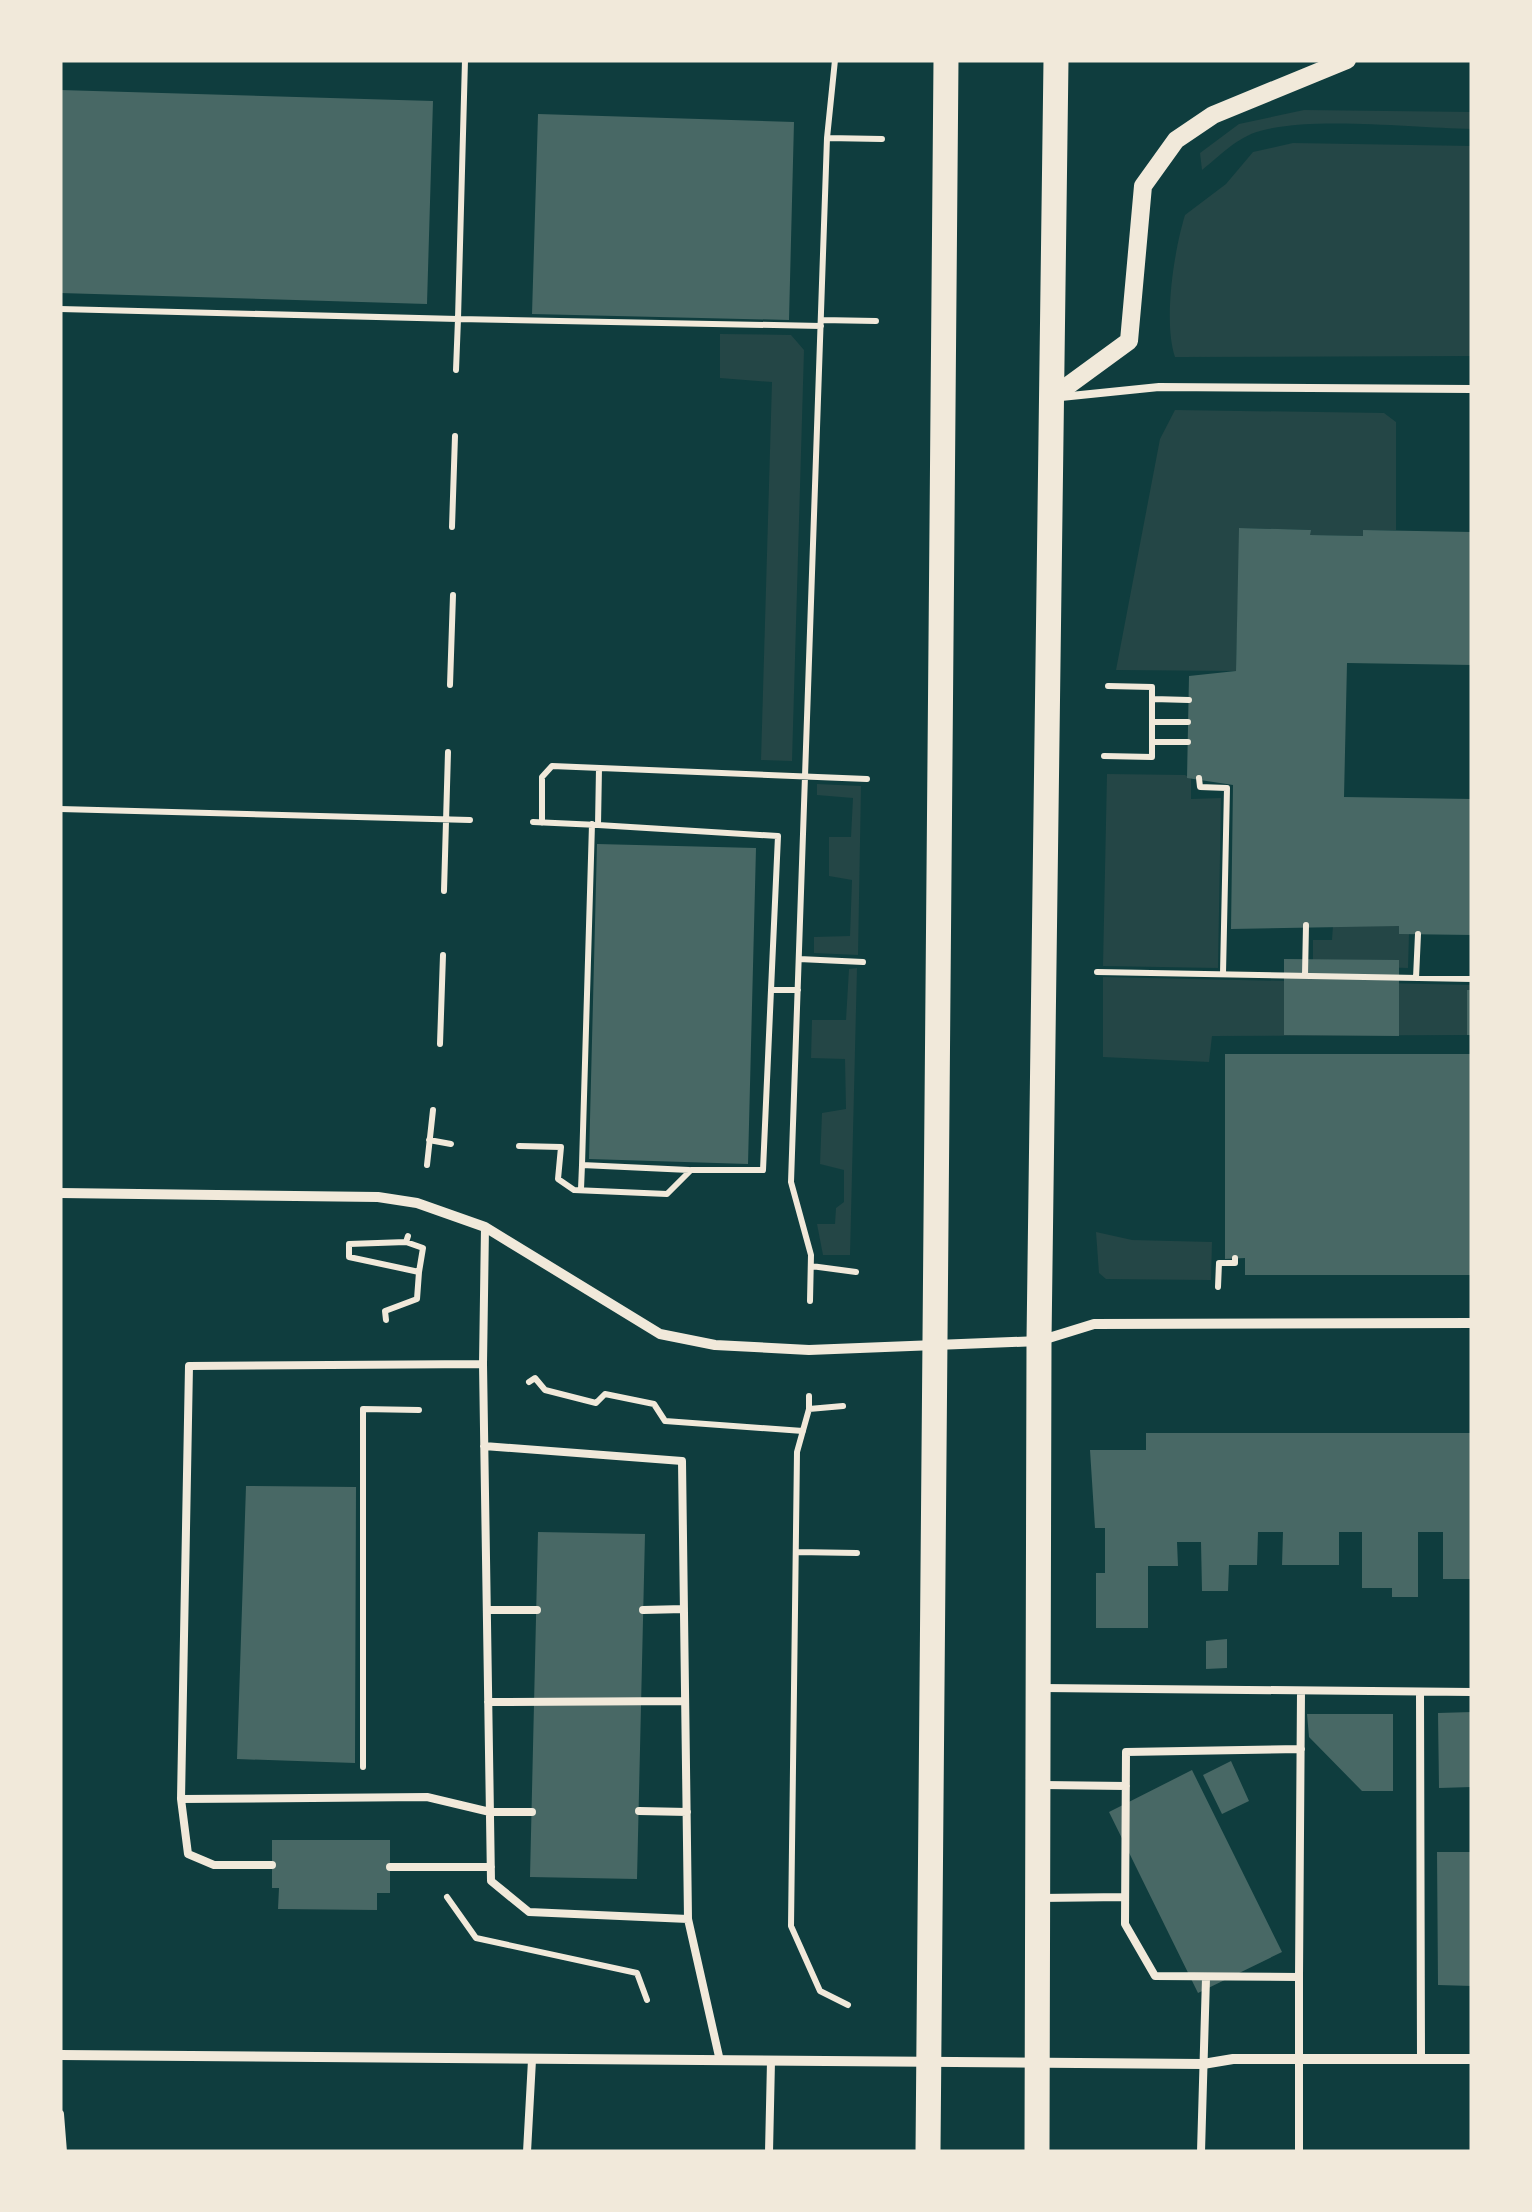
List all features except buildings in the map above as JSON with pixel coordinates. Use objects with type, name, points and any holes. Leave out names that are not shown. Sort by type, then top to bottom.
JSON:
[{"type":"main road","points":[[928,2152],[946,60]]},
{"type":"main road","points":[[1038,2152],[1039,1341],[1056,60]]},
{"type":"street","points":[[1051,398],[1128,341],[1144,186],[1176,140],[1213,116],[1347,60]]},
{"type":"street","points":[[60,1193],[378,1197],[417,1203],[485,1227],[660,1334],[762,1349],[1039,1341],[1094,1324],[1472,1322]]},
{"type":"street","points":[[60,2056],[1202,2064],[1472,2059]]},
{"type":"lane","points":[[1051,398],[1159,386],[1472,389]]},
{"type":"lane","points":[[485,1227],[483,1364],[491,1882],[530,1912],[688,1918]]},
{"type":"lane","points":[[272,1865],[214,1865],[188,1854],[181,1799],[189,1366],[483,1364]]},
{"type":"lane","points":[[484,1446],[682,1461],[688,1918],[720,2060]]},
{"type":"lane","points":[[487,1610],[537,1610]]},
{"type":"lane","points":[[643,1610],[684,1610]]},
{"type":"lane","points":[[1039,1688],[1472,1692]]},
{"type":"lane","points":[[1298,2152],[1302,1691]]},
{"type":"lane","points":[[1420,1692],[1420,2060]]},
{"type":"lane","points":[[488,1702],[685,1701]]},
{"type":"lane","points":[[1299,1977],[1155,1976],[1125,1924],[1126,1752],[1301,1750]]},
{"type":"lane","points":[[1038,1786],[1126,1786]]},
{"type":"lane","points":[[181,1799],[426,1797],[490,1812],[532,1812]]},
{"type":"lane","points":[[639,1811],[686,1812]]},
{"type":"lane","points":[[390,1866],[491,1867]]},
{"type":"lane","points":[[1038,1898],[1125,1897]]},
{"type":"lane","points":[[1201,2152],[1206,1978]]},
{"type":"lane","points":[[526,2152],[532,2060]]},
{"type":"lane","points":[[769,2152],[771,2061]]},
{"type":"lane","points":[[60,2114],[63,2152]]},
{"type":"path","points":[[456,370],[464,60]]},
{"type":"path","points":[[810,1301],[811,1266],[791,1182],[827,138],[835,60]]},
{"type":"path","points":[[827,138],[882,139]]},
{"type":"path","points":[[60,309],[458,319],[876,321]]},
{"type":"path","points":[[452,527],[455,436]]},
{"type":"path","points":[[450,685],[453,594]]},
{"type":"path","points":[[1104,756],[1152,757],[1152,687],[1108,686]]},
{"type":"path","points":[[1153,700],[1189,700]]},
{"type":"path","points":[[1152,722],[1188,722]]},
{"type":"path","points":[[1152,742],[1188,742]]},
{"type":"path","points":[[444,891],[448,752]]},
{"type":"path","points":[[582,1166],[763,1170],[778,836],[537,822],[542,776],[552,766],[805,774],[867,780]]},
{"type":"path","points":[[581,1189],[599,768]]},
{"type":"path","points":[[1199,778],[1200,787],[1228,788],[1224,974]]},
{"type":"path","points":[[60,809],[470,820]]},
{"type":"path","points":[[1304,976],[1306,925]]},
{"type":"path","points":[[1416,978],[1418,934]]},
{"type":"path","points":[[440,1044],[443,955]]},
{"type":"path","points":[[799,958],[863,962]]},
{"type":"path","points":[[1098,972],[1472,979]]},
{"type":"path","points":[[771,990],[798,990]]},
{"type":"path","points":[[427,1165],[433,1110]]},
{"type":"path","points":[[430,1140],[451,1144]]},
{"type":"path","points":[[519,1146],[561,1147],[558,1179],[581,1189],[668,1194],[690,1170]]},
{"type":"path","points":[[386,1320],[385,1311],[417,1298],[423,1248],[407,1239],[348,1244],[349,1257],[419,1272]]},
{"type":"path","points":[[1218,1287],[1219,1264],[1235,1264],[1235,1258]]},
{"type":"path","points":[[811,1266],[856,1272]]},
{"type":"path","points":[[528,1382],[536,1378],[545,1390],[596,1403],[605,1394],[654,1404],[665,1421],[803,1431]]},
{"type":"path","points":[[809,1396],[797,1452],[792,1926],[820,1991],[848,2005]]},
{"type":"path","points":[[364,1773],[363,1409],[386,1406],[419,1410]]},
{"type":"path","points":[[809,1409],[844,1406]]},
{"type":"path","points":[[796,1552],[857,1553]]},
{"type":"shaded area","points":[[1304,110],[1472,112],[1472,129],[1335,124],[1282,127],[1244,138],[1202,170],[1200,153],[1239,124]]},
{"type":"shaded area","points":[[1293,143],[1472,146],[1472,356],[1175,357],[1170,325],[1171,286],[1185,215],[1226,184],[1253,152]]},
{"type":"shaded area","points":[[720,334],[791,335],[804,350],[792,761],[761,760],[772,382],[720,378]]},
{"type":"shaded area","points":[[1175,410],[1384,413],[1396,422],[1396,530],[1364,530],[1363,536],[1240,528],[1236,671],[1116,670],[1160,439]]},
{"type":"shaded area","points":[[1107,774],[1185,775],[1191,778],[1191,799],[1221,798],[1218,968],[1103,966]]},
{"type":"shaded area","points":[[817,784],[861,786],[858,955],[814,953],[814,937],[850,936],[852,880],[829,876],[829,837],[851,837],[853,798],[817,795]]},
{"type":"shaded area","points":[[1333,925],[1399,926],[1400,933],[1409,934],[1408,968],[1313,965],[1313,940],[1332,940]]},
{"type":"shaded area","points":[[857,968],[850,1255],[823,1255],[817,1224],[835,1224],[836,1208],[844,1202],[844,1170],[820,1164],[822,1113],[846,1109],[845,1059],[811,1058],[812,1020],[846,1020],[849,969]]},
{"type":"shaded area","points":[[1103,977],[1472,985],[1472,990],[1467,991],[1467,1035],[1212,1036],[1209,1062],[1103,1057]]},
{"type":"shaded area","points":[[1096,1232],[1132,1240],[1212,1242],[1211,1280],[1106,1279],[1099,1273]]}]
